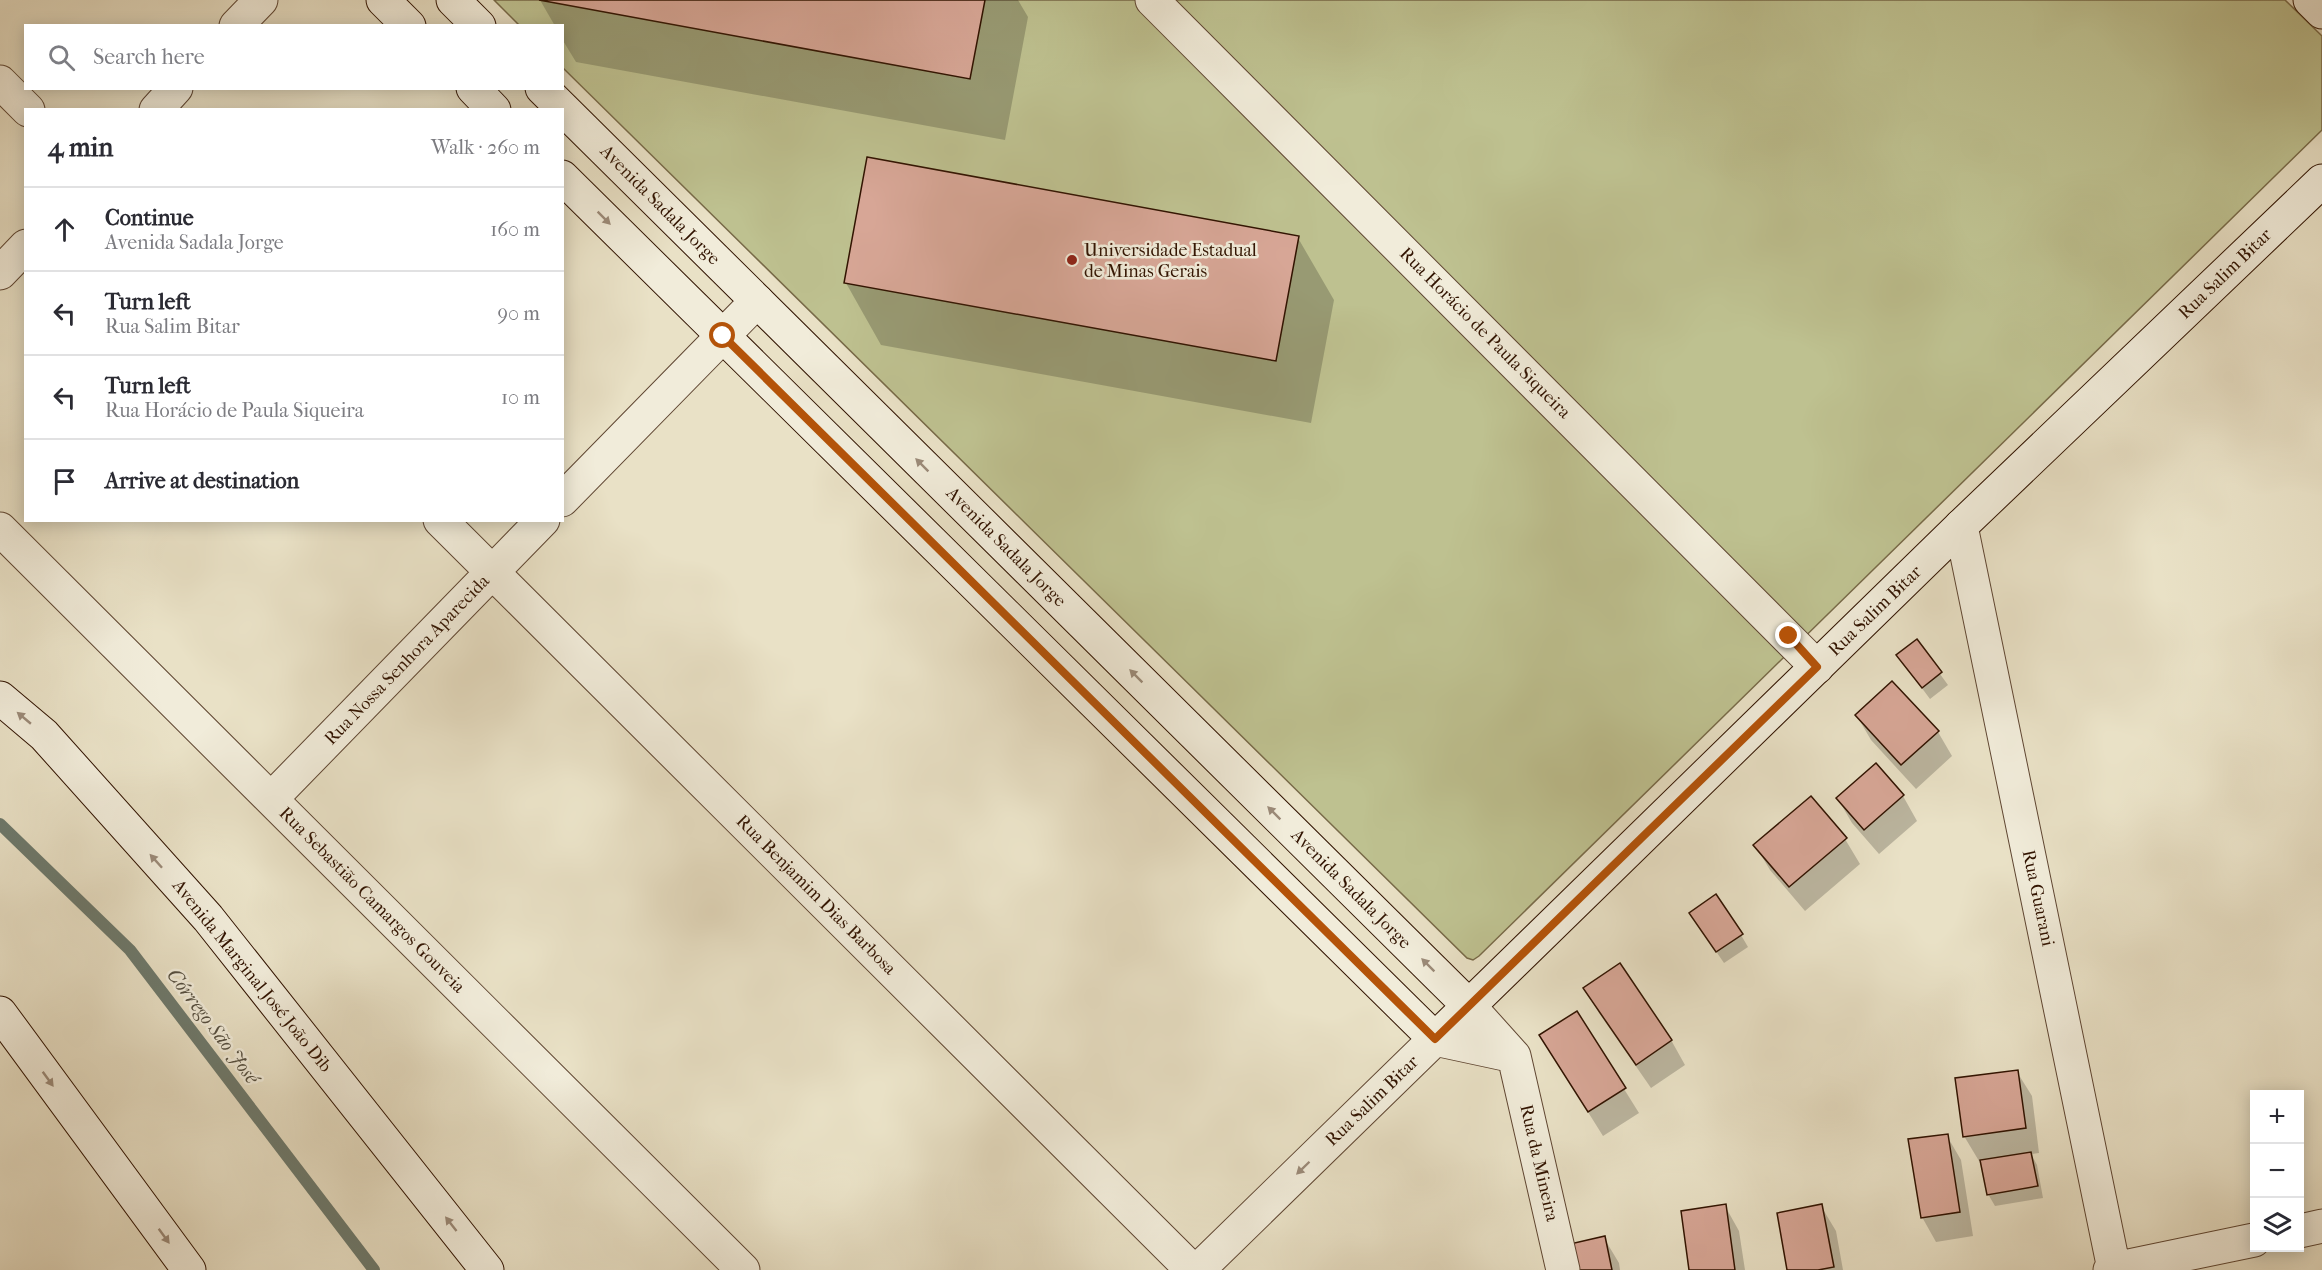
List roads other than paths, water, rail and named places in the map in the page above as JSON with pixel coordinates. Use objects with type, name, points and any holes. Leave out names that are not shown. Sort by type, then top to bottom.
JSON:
[{"type":"street","points":[[238,24],[261,0]]},
{"type":"street","points":[[383,0],[407,24]]},
{"type":"street","points":[[453,0],[477,24]]},
{"type":"street","name":"Rua Horácio de Paula Siqueira","points":[[1152,0],[1817,667]]},
{"type":"street","points":[[2310,0],[2322,12]]},
{"type":"street","points":[[0,82],[26,108]]},
{"type":"street","points":[[158,108],[174,90]]},
{"type":"street","points":[[475,90],[492,108]]},
{"type":"street","name":"Avenida Sadala Jorge","points":[[544,90],[562,108]]},
{"type":"street","name":"Avenida Sadala Jorge","points":[[564,110],[1469,1006]]},
{"type":"street","points":[[564,179],[1435,1039],[1514,1056]]},
{"type":"street","name":"Rua Salim Bitar","points":[[1198,1270],[1961,526],[2322,181]]},
{"type":"street","points":[[0,273],[24,248]]},
{"type":"street","points":[[564,498],[757,301]]},
{"type":"street","name":"Rua Benjamim Dias Barbosa","points":[[442,522],[1192,1270]]},
{"type":"street","name":"Rua Nossa Senhora Aparecida","points":[[271,799],[541,522]]},
{"type":"street","name":"Rua Guarani","points":[[1961,526],[2112,1270]]},
{"type":"street","name":"Rua Sebastião Camargos Gouveia","points":[[0,529],[743,1270]]},
{"type":"street","name":"Avenida Marginal José João Dib","points":[[0,698],[44,735],[208,918],[487,1270]]},
{"type":"street","name":"Rua da Mineira","points":[[1469,1006],[1514,1056],[1563,1270]]},
{"type":"street","points":[[5,1027],[189,1270]]},
{"type":"street","points":[[2304,1230],[2322,1226]]},
{"type":"street","points":[[2112,1270],[2250,1241]]},
{"type":"waterway","name":"Córrego São José","points":[[0,824],[130,950],[374,1270]]},
{"type":"place","name":"Universidade Estadual de Minas Gerais","points":[[1072,260]]}]
